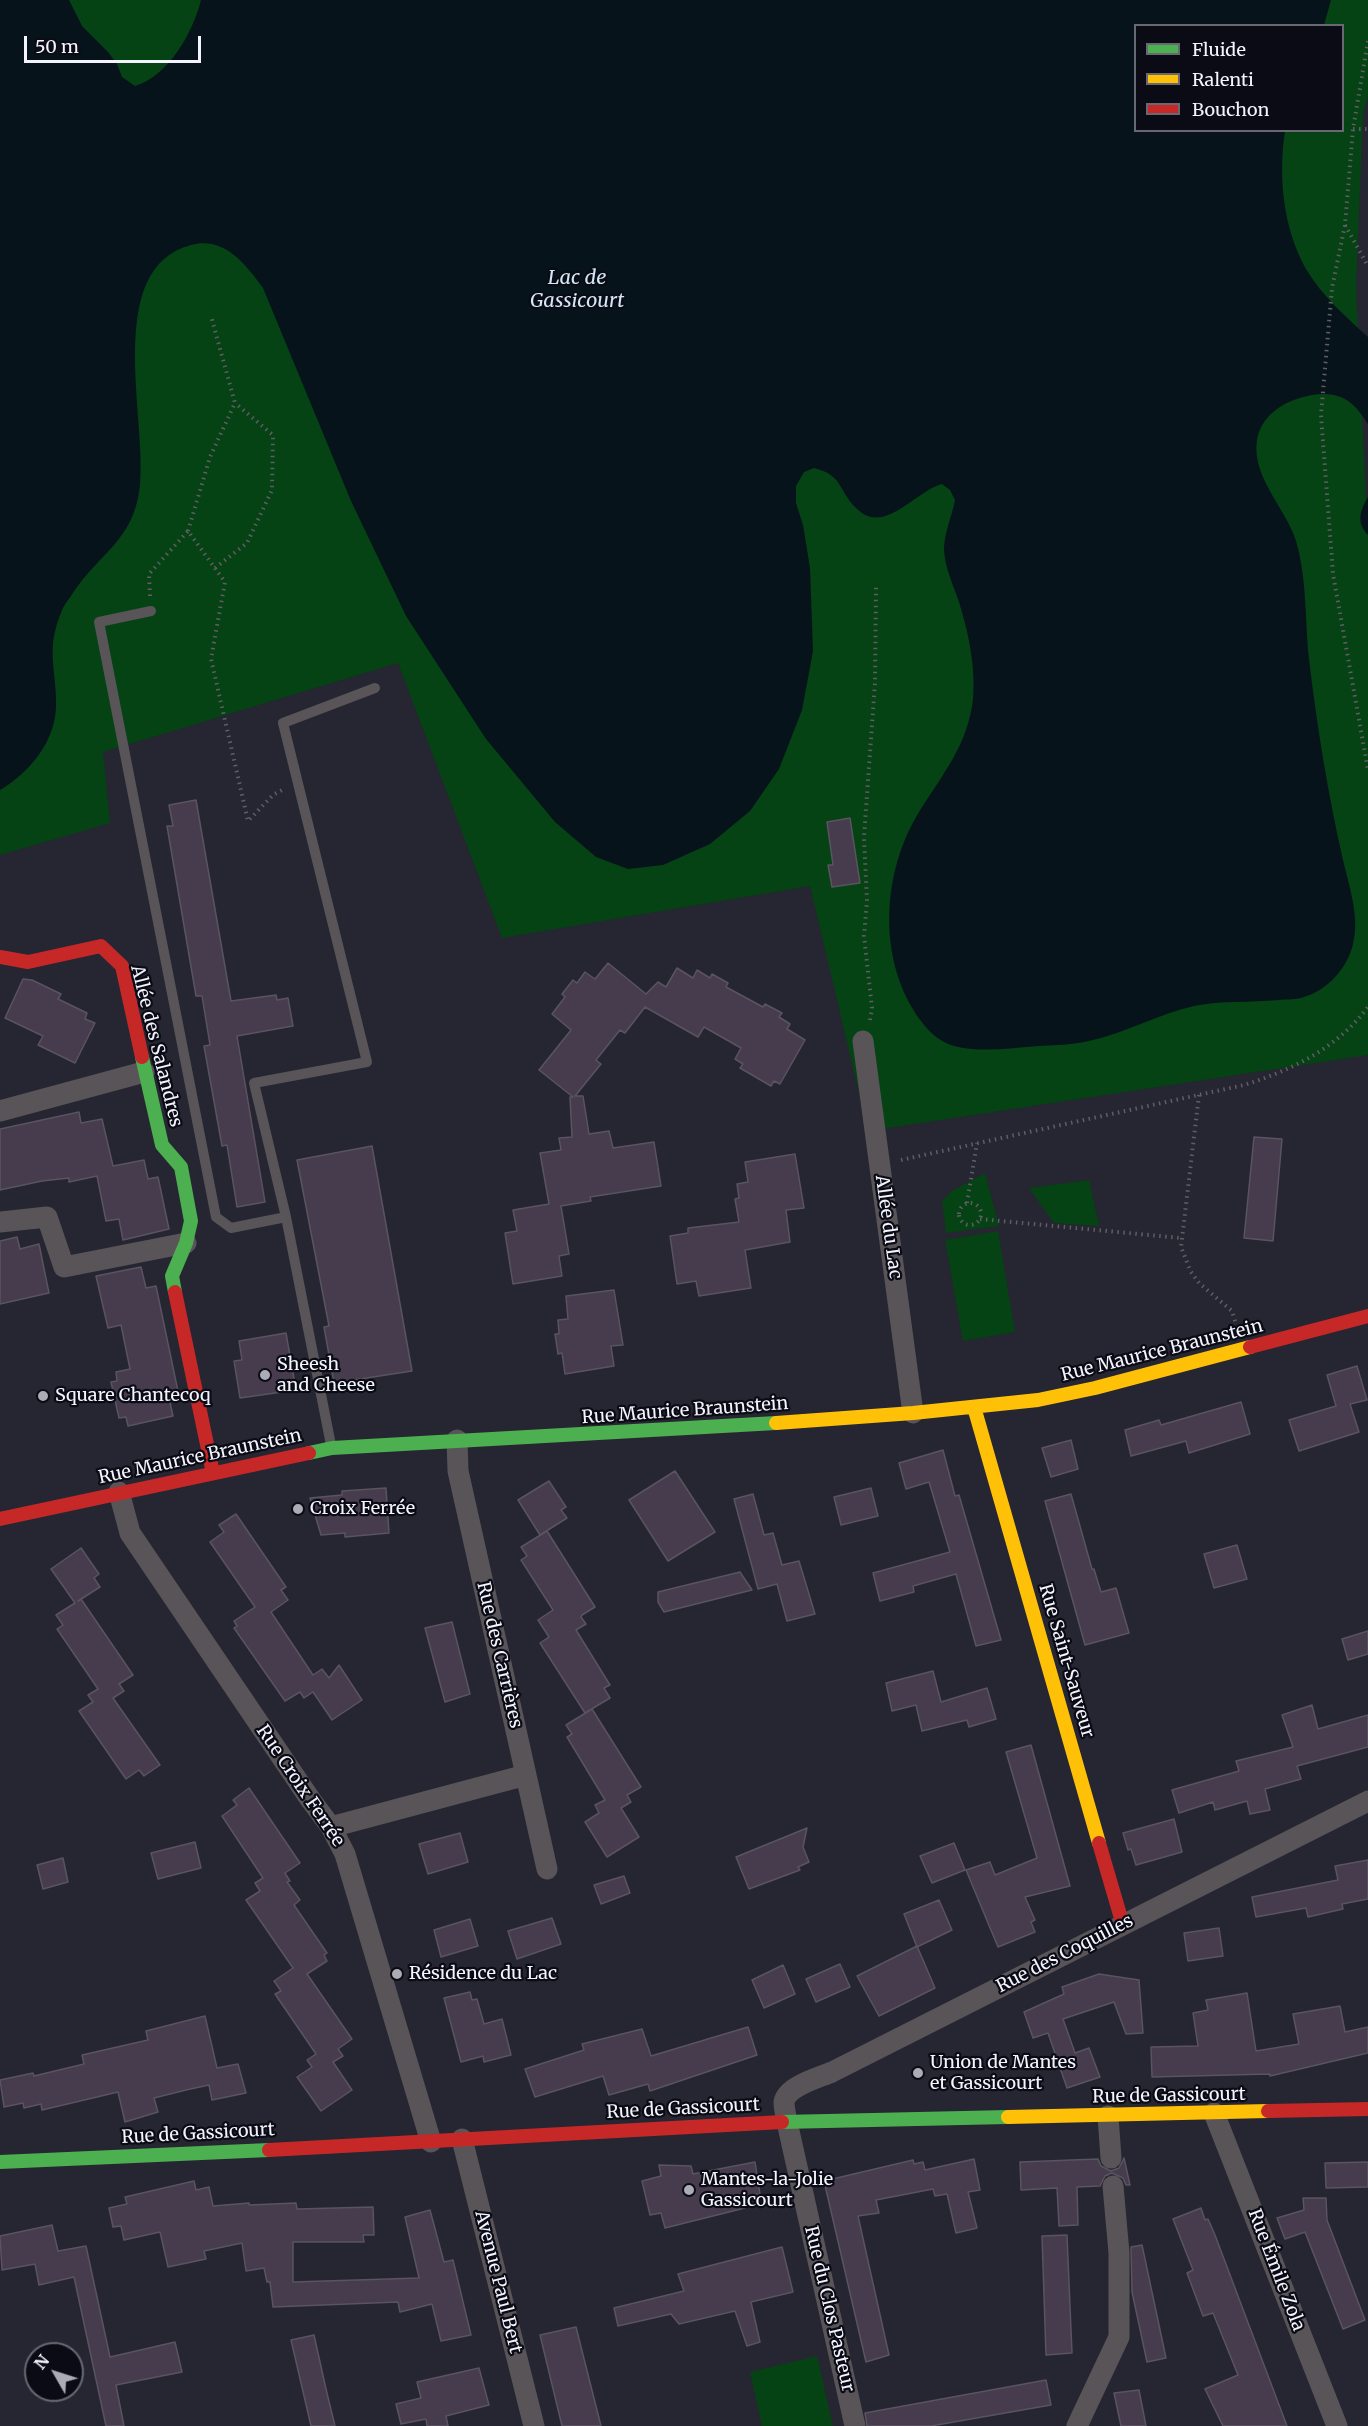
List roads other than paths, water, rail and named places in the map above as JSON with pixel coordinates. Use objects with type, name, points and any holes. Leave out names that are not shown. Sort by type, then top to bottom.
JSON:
[{"type":"street","name":"Allée des Salandres","points":[[0,957],[28,962],[101,946],[122,966],[162,1145],[181,1167],[191,1221],[186,1243],[172,1276],[213,1473]]},
{"type":"street","name":"Allée du Lac","points":[[862,1041],[913,1413]]},
{"type":"street","points":[[0,1111],[144,1072]]},
{"type":"street","points":[[0,1222],[47,1217],[64,1267],[186,1243]]},
{"type":"street","name":"Rue Maurice Braunstein","points":[[0,1519],[332,1448],[458,1440],[571,1437],[913,1413],[1038,1400],[1095,1388],[1368,1316]]},
{"type":"street","name":"Rue Saint-Sauveur","points":[[975,1407],[1123,1925]]},
{"type":"street","name":"Rue des Carrières","points":[[458,1440],[458,1471],[548,1869]]},
{"type":"street","name":"Rue Croix Ferrée","points":[[120,1492],[130,1533],[331,1827],[345,1854],[431,2142]]},
{"type":"street","points":[[331,1827],[526,1775]]},
{"type":"street","name":"Rue des Coquilles","points":[[786,2122],[784,2102],[792,2090],[1368,1801]]},
{"type":"street","name":"Rue de Gassicourt","points":[[0,2162],[431,2142],[786,2122],[1368,2109]]},
{"type":"street","name":"Rue Émile Zola","points":[[1214,2114],[1337,2426]]},
{"type":"street","points":[[1108,2116],[1111,2158]]},
{"type":"street","name":"Rue du Clos Pasteur","points":[[786,2122],[855,2426]]},
{"type":"street","name":"Avenue Paul Bert","points":[[462,2139],[534,2426]]},
{"type":"street","points":[[1077,2426],[1119,2337],[1119,2253],[1113,2186]]},
{"type":"lane","points":[[152,611],[99,622],[216,1217],[231,1228],[286,1217]]},
{"type":"lane","points":[[332,1448],[286,1217],[254,1083],[366,1062],[283,723],[375,688]]},
{"type":"water","name":"Lac de Gassicourt","points":[[0,0],[69,0],[82,26],[108,52],[117,64],[122,77],[135,86],[159,73],[169,63],[186,39],[201,0],[1331,0],[1324,24],[1134,24],[1134,132],[1285,132],[1282,166],[1284,201],[1298,253],[1319,288],[1368,337],[1368,424],[1359,411],[1343,398],[1329,394],[1311,395],[1281,406],[1272,413],[1260,429],[1257,440],[1259,467],[1270,492],[1285,516],[1300,555],[1309,659],[1319,735],[1354,912],[1355,934],[1347,961],[1336,977],[1313,994],[1295,999],[1194,1006],[1103,1038],[1077,1043],[996,1049],[954,1046],[935,1036],[921,1021],[907,998],[897,972],[891,945],[889,918],[891,890],[906,836],[953,759],[966,731],[974,686],[968,636],[947,568],[944,550],[955,500],[950,490],[942,484],[899,510],[877,517],[867,516],[856,508],[830,475],[814,468],[804,472],[796,486],[796,503],[803,525],[810,568],[813,651],[802,710],[779,769],[750,811],[710,844],[663,865],[628,869],[596,857],[555,822],[486,739],[406,616],[351,501],[263,288],[233,254],[214,245],[203,243],[191,245],[164,259],[147,283],[138,313],[135,348],[141,456],[137,503],[124,532],[83,579],[63,608],[53,643],[56,707],[51,732],[30,765],[21,775],[0,790]]},
{"type":"water","points":[[1368,497],[1368,535],[1362,526],[1360,516]]},
{"type":"place","name":"Sheesh and Cheese","points":[[265,1375]]},
{"type":"place","name":"Square Chantecoq","points":[[43,1396]]},
{"type":"place","name":"Croix Ferrée","points":[[298,1509]]},
{"type":"place","name":"Résidence du Lac","points":[[397,1974]]},
{"type":"place","name":"Union de Mantes et Gassicourt","points":[[918,2073]]},
{"type":"place","name":"Mantes-la-Jolie Gassicourt","points":[[689,2190]]}]
